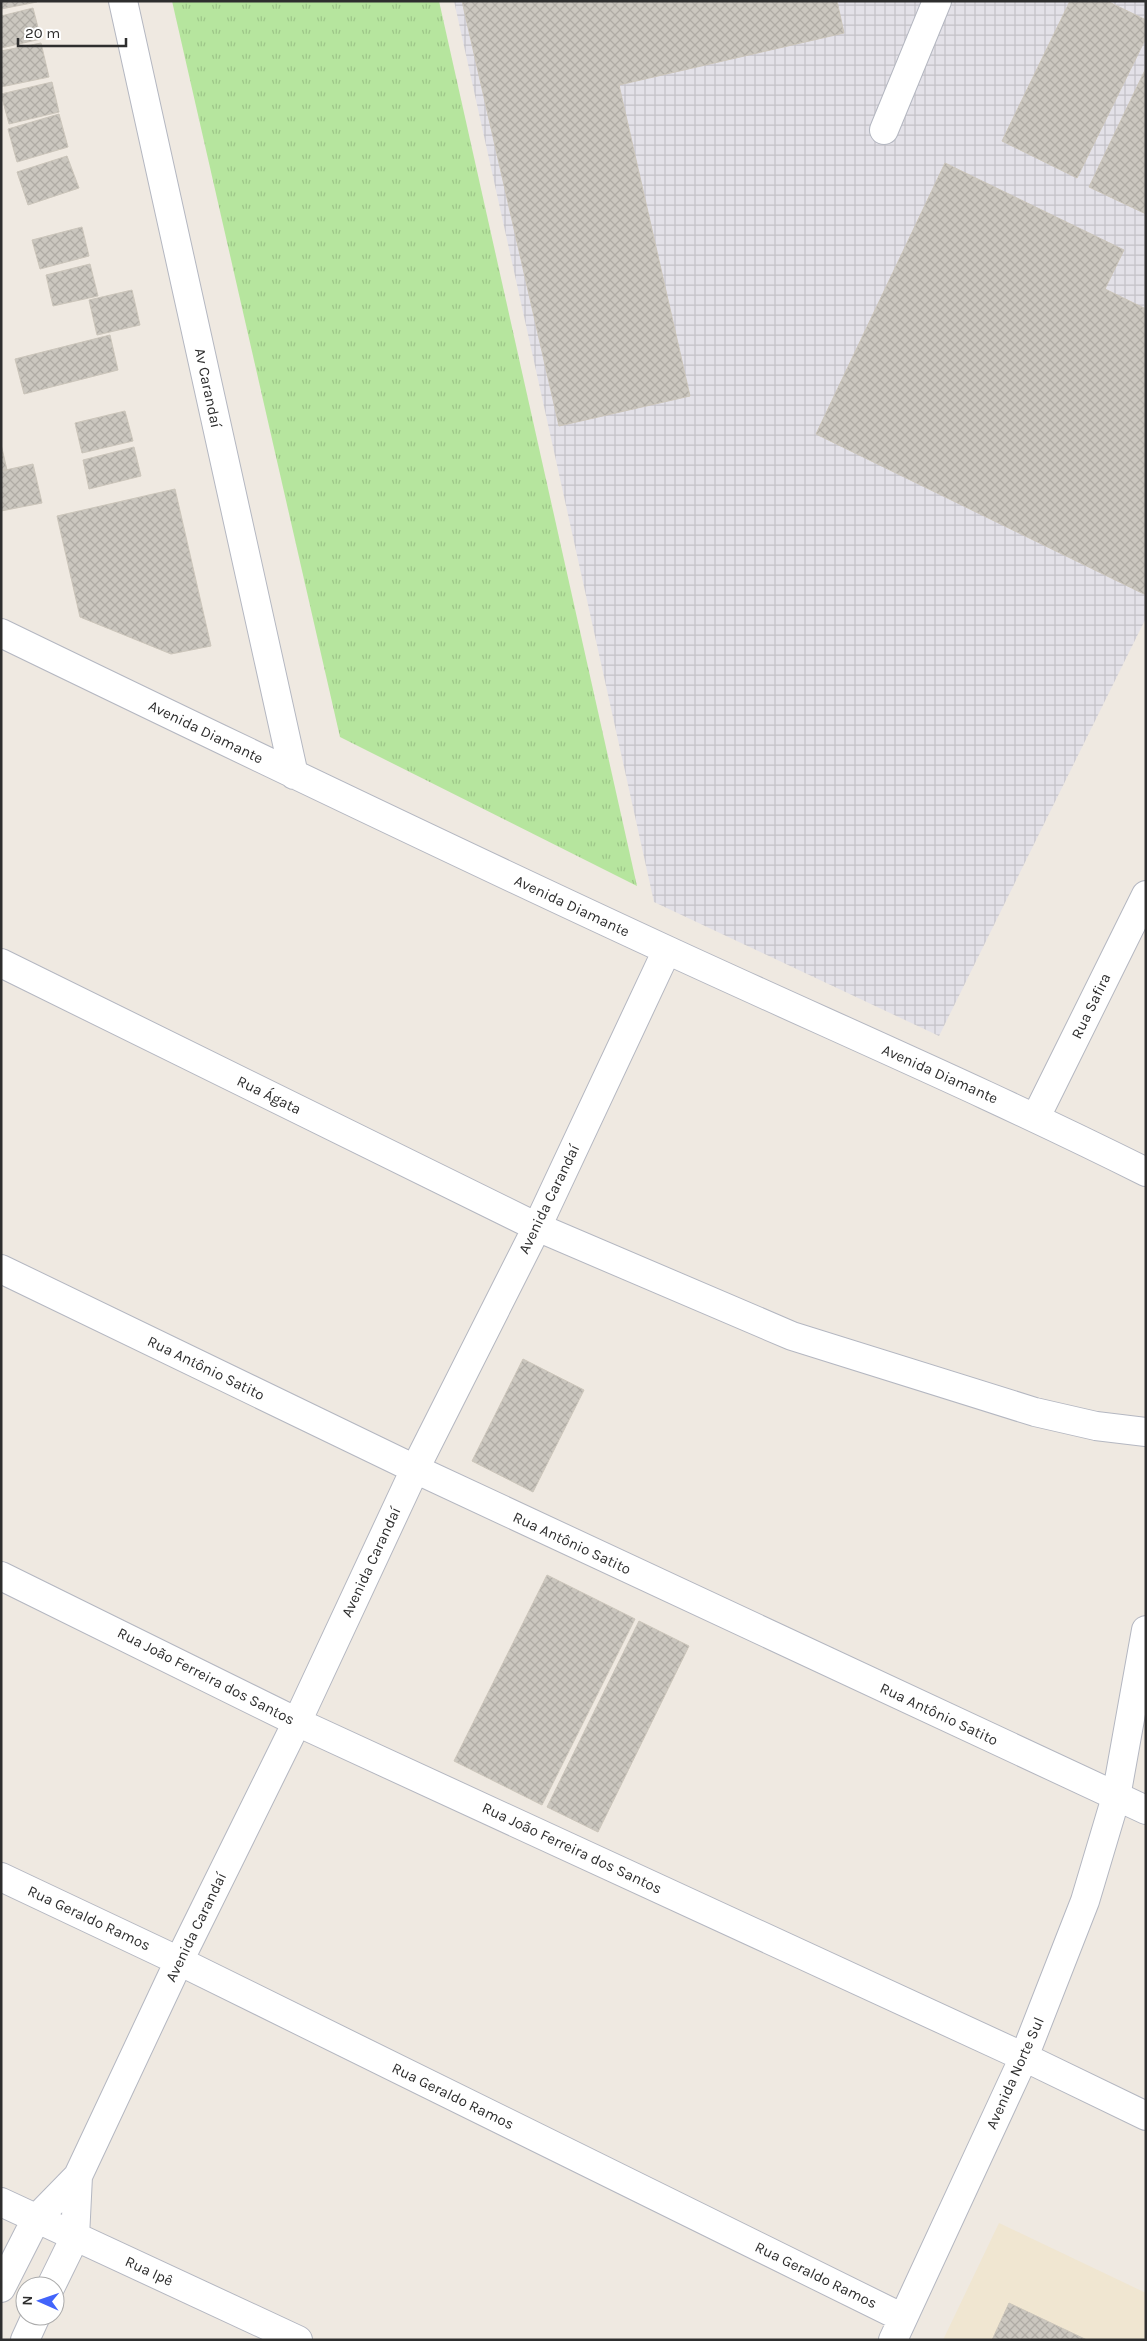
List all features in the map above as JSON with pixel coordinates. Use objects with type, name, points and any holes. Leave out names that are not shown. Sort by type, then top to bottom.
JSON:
[{"type":"street","name":"Av Carandaí","points":[[123,1],[294,775]]},
{"type":"street","points":[[884,130],[937,1]]},
{"type":"street","name":"Avenida Diamante","points":[[1,633],[294,775],[667,950],[1036,1117],[1146,1172]]},
{"type":"street","name":"Rua Safira","points":[[1036,1117],[1146,895]]},
{"type":"street","name":"Avenida Carandaí","points":[[1,2288],[36,2219],[78,2176],[179,1961],[298,1722],[415,1469],[537,1227],[667,950]]},
{"type":"street","name":"Rua Ágata","points":[[1,963],[537,1227],[792,1336],[1036,1412],[1096,1426],[1146,1432]]},
{"type":"street","name":"Rua Antônio Satito","points":[[1,1269],[415,1469],[1146,1810]]},
{"type":"street","name":"Rua João Ferreira dos Santos","points":[[1,1576],[298,1722],[1024,2057],[1146,2116]]},
{"type":"street","name":"Avenida Norte Sul","points":[[898,2329],[1024,2057],[1085,1901],[1116,1797],[1146,1630]]},
{"type":"street","name":"Rua Geraldo Ramos","points":[[1,1877],[179,1961],[898,2329]]},
{"type":"street","name":"Avenida Carandaí","points":[[56,2276],[75,2237],[78,2176]]},
{"type":"street","name":"Rua Ipê","points":[[1,2202],[298,2340]]},
{"type":"street","points":[[25,2340],[31,2326]]},
{"type":"shaded area","points":[[454,1],[1146,1],[1146,618],[939,1036],[654,902]]},
{"type":"shaded area","points":[[999,2223],[1146,2293],[1146,2340],[943,2340]]},
{"type":"green space","points":[[172,1],[439,1],[637,886],[340,737]]},
{"type":"building","points":[[1,1],[37,1],[37,2],[1,9]]},
{"type":"building","points":[[462,1],[837,1],[844,33],[619,85],[690,396],[559,426]]},
{"type":"building","points":[[1070,1],[1107,1],[1146,20],[1146,38],[1077,178],[1002,141]]},
{"type":"building","points":[[33,8],[41,39],[1,48],[1,16]]},
{"type":"building","points":[[41,43],[49,77],[1,87],[1,51]]},
{"type":"building","points":[[1146,68],[1146,214],[1089,187]]},
{"type":"building","points":[[52,82],[59,112],[9,124],[1,94]]},
{"type":"building","points":[[59,114],[68,147],[17,162],[8,129]]},
{"type":"building","points":[[67,156],[79,188],[28,205],[17,172]]},
{"type":"building","points":[[945,163],[1124,250],[1105,289],[1146,309],[1146,595],[816,434]]},
{"type":"building","points":[[82,227],[89,256],[40,269],[32,240]]},
{"type":"building","points":[[90,264],[98,296],[53,306],[46,275]]},
{"type":"building","points":[[132,290],[140,325],[97,335],[89,300]]},
{"type":"building","points":[[110,335],[118,370],[24,394],[15,359]]},
{"type":"building","points":[[125,411],[133,441],[82,453],[75,423]]},
{"type":"building","points":[[1,444],[7,470],[1,471]]},
{"type":"building","points":[[134,447],[141,476],[89,489],[83,460]]},
{"type":"building","points":[[33,464],[42,503],[1,511],[1,471]]},
{"type":"building","points":[[175,489],[211,646],[171,654],[80,617],[57,516]]},
{"type":"building","points":[[523,1359],[584,1390],[533,1492],[472,1461]]},
{"type":"building","points":[[547,1575],[635,1619],[542,1805],[454,1761]]},
{"type":"building","points":[[639,1621],[689,1646],[598,1832],[547,1807]]},
{"type":"building","points":[[1009,2303],[1087,2340],[992,2340]]}]
